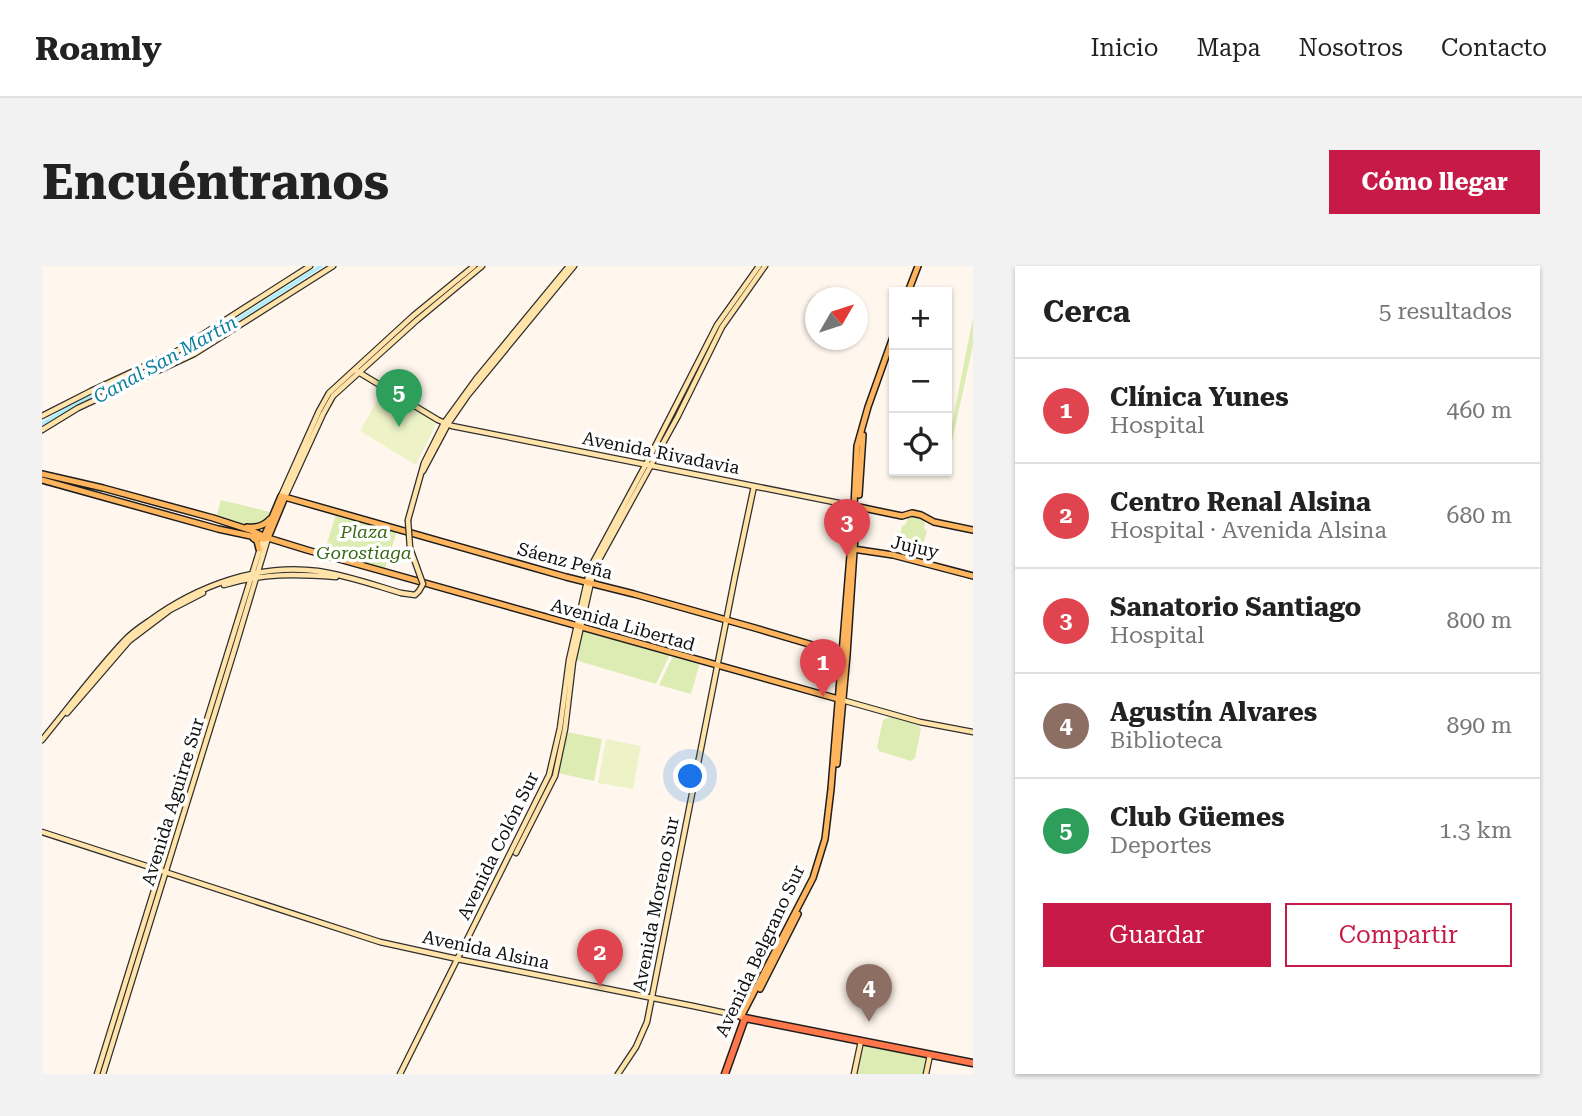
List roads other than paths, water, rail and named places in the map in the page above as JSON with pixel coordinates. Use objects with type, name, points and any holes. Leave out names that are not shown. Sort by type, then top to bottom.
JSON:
[{"type":"highway","name":"Avenida Alsina","points":[[743,1017],[973,1063]]},
{"type":"highway","name":"Avenida Belgrano Sur","points":[[723,1074],[743,1017]]},
{"type":"main road","points":[[42,416],[177,351],[310,266]]},
{"type":"main road","points":[[42,430],[78,408],[194,355],[333,266]]},
{"type":"main road","points":[[265,538],[274,514],[332,397],[413,316],[474,266]]},
{"type":"main road","points":[[357,371],[482,266]]},
{"type":"main road","points":[[42,742],[133,637],[192,597],[254,575],[290,570],[317,571],[415,595],[423,584],[423,579],[410,548],[408,520],[422,472],[446,424],[572,266]]},
{"type":"main road","points":[[649,465],[717,325],[759,266]]},
{"type":"main road","points":[[649,465],[722,327],[765,266]]},
{"type":"main road","points":[[912,287],[920,266]]},
{"type":"main road","points":[[856,507],[859,435],[889,348]]},
{"type":"main road","points":[[856,507],[862,436],[892,350]]},
{"type":"main road","name":"Avenida Rivadavia","points":[[357,371],[446,424],[902,516],[912,513],[934,523],[973,530]]},
{"type":"main road","name":"Avenida Colón Sur","points":[[516,853],[555,776],[588,582],[649,465]]},
{"type":"main road","name":"Avenida Libertad","points":[[42,474],[240,526],[265,538]]},
{"type":"main road","name":"Avenida Libertad","points":[[42,480],[227,531],[265,538],[920,722],[973,732]]},
{"type":"main road","name":"Avenida Moreno Sur","points":[[618,1074],[643,1032],[652,998],[754,486]]},
{"type":"main road","points":[[265,538],[283,496]]},
{"type":"main road","name":"Sáenz Peña","points":[[283,496],[844,655]]},
{"type":"main road","name":"Avenida Belgrano Sur","points":[[743,1017],[816,878],[828,840],[856,507]]},
{"type":"main road","points":[[240,526],[252,528],[261,525],[268,522],[274,514]]},
{"type":"main road","points":[[227,531],[230,528],[229,523]]},
{"type":"main road","points":[[250,536],[257,541],[260,549]]},
{"type":"main road","name":"Avenida Aguirre Sur","points":[[103,1074],[223,667],[265,538]]},
{"type":"main road","name":"Avenida Aguirre Sur","points":[[97,1074],[163,871],[265,538]]},
{"type":"main road","name":"Jujuy","points":[[852,548],[893,555],[973,576]]},
{"type":"main road","points":[[254,575],[303,574],[360,581]]},
{"type":"main road","name":"Avenida Colón Sur","points":[[400,1074],[550,775],[569,660],[579,627]]},
{"type":"main road","name":"Avenida Alsina","points":[[42,832],[380,942],[743,1017]]},
{"type":"main road","points":[[854,1074],[861,1041]]},
{"type":"main road","points":[[926,1074],[930,1055]]},
{"type":"waterway","name":"Canal San Martín","points":[[42,424],[76,403],[195,347],[321,266]]},
{"type":"waterway","points":[[381,350],[410,322],[479,266]]},
{"type":"waterway","points":[[326,403],[331,394],[369,360]]},
{"type":"waterway","points":[[164,869],[252,583]]},
{"type":"waterway","points":[[100,1074],[162,874]]},
{"type":"place","name":"Club Güemes","points":[[399,427]]},
{"type":"place","name":"Sanatorio Santiago","points":[[847,557]]},
{"type":"place","name":"Clínica Yunes","points":[[823,697]]},
{"type":"place","name":"Centro Renal Alsina","points":[[600,987]]},
{"type":"place","name":"Agustín Alvares","points":[[869,1022]]},
{"type":"park label","name":"Plaza Gorostiaga","points":[[364,542]]}]
